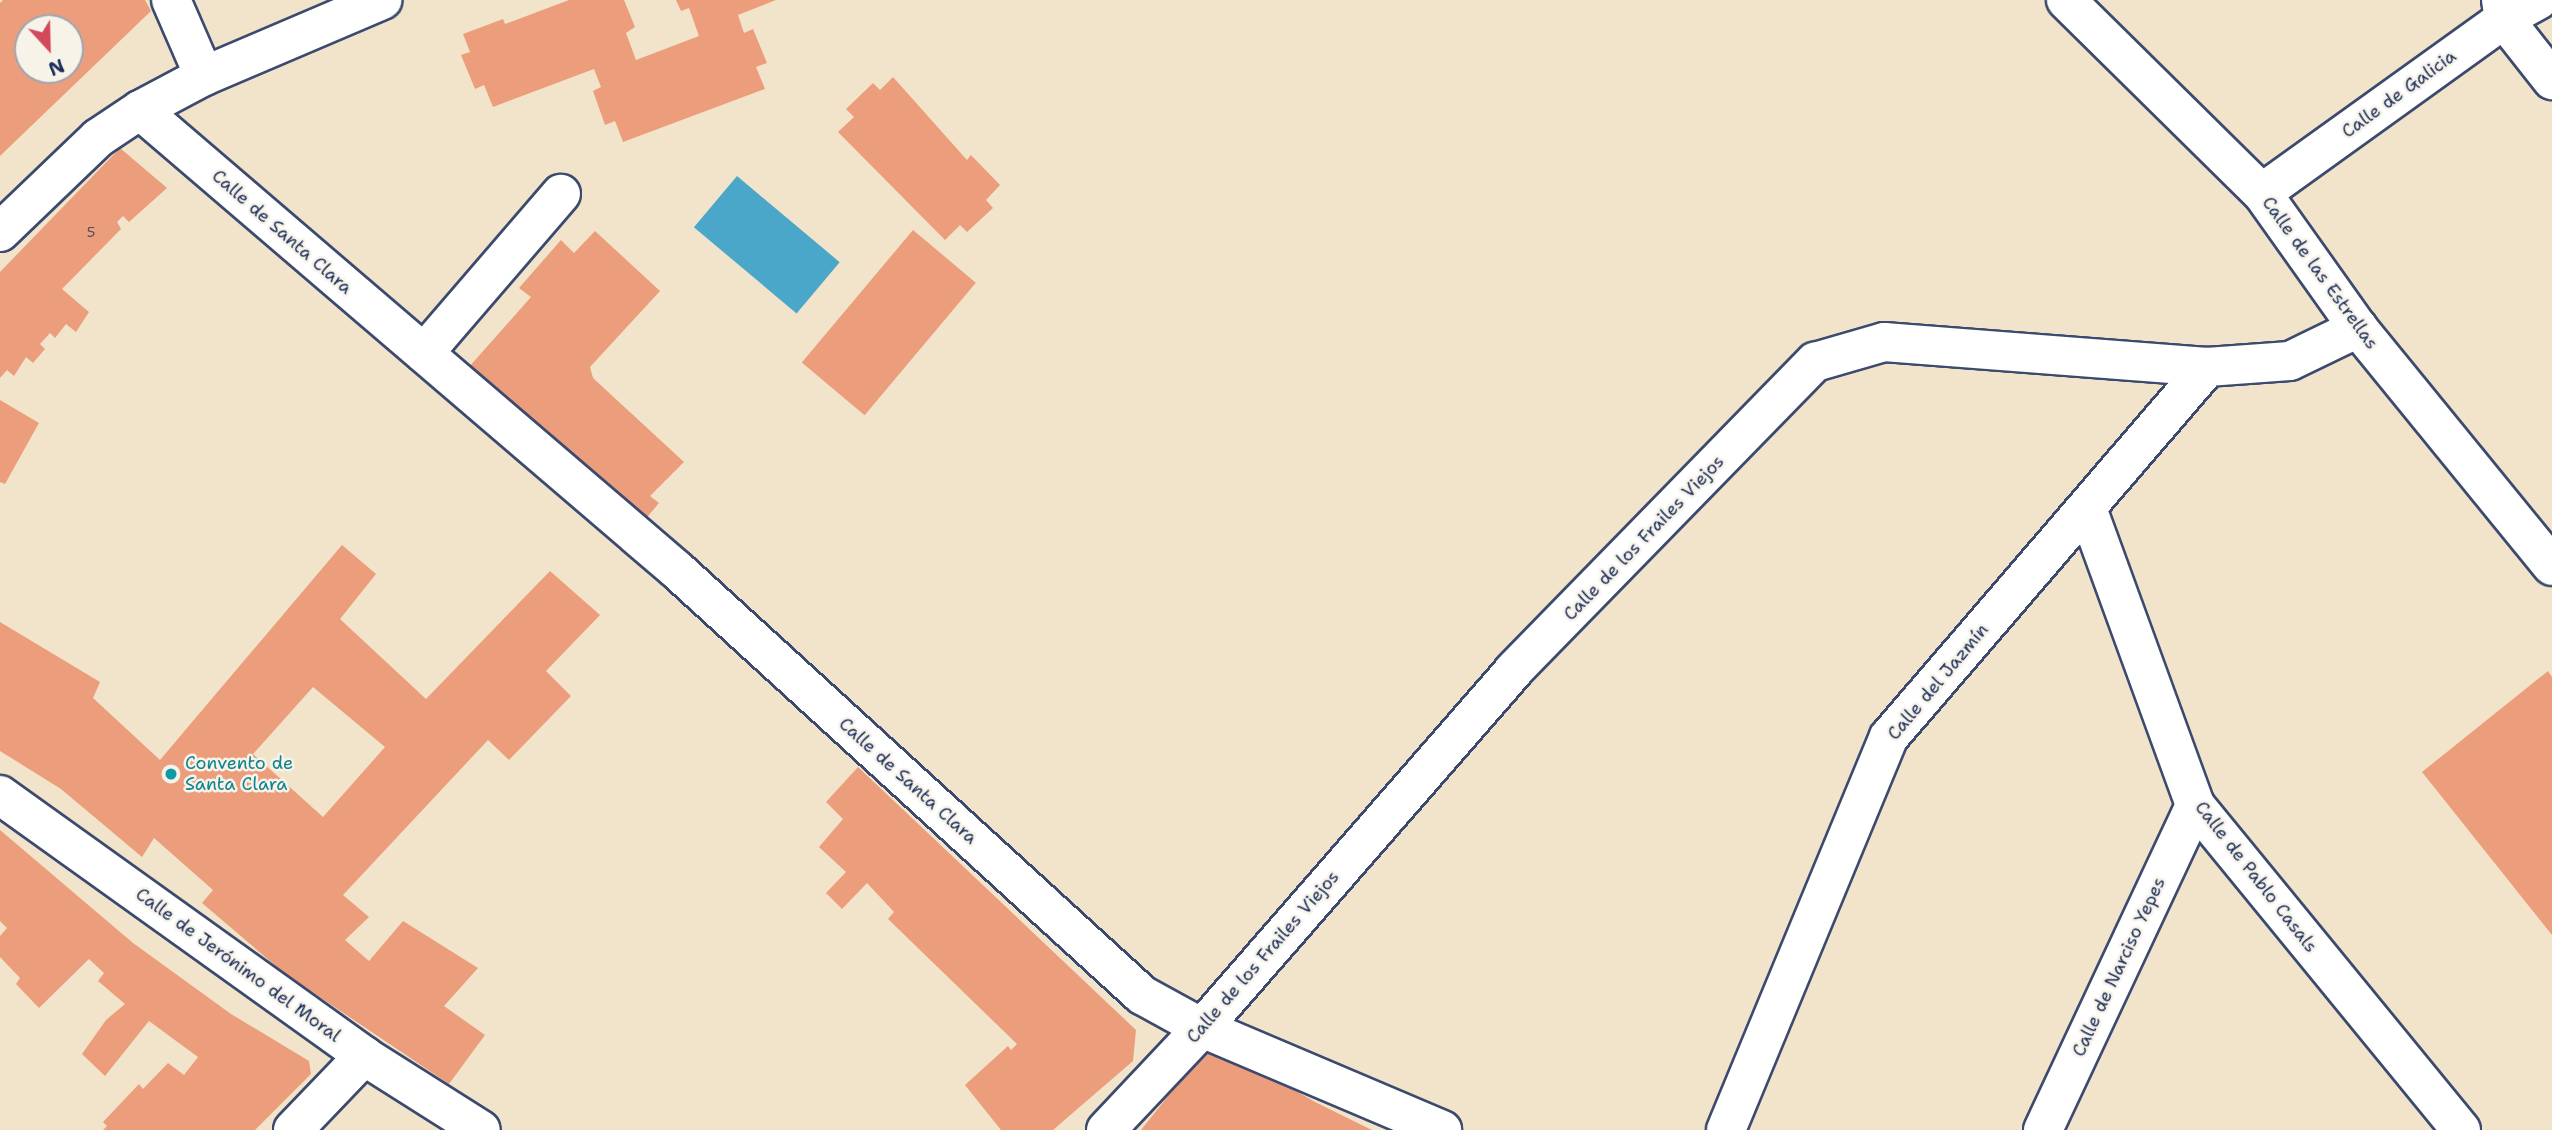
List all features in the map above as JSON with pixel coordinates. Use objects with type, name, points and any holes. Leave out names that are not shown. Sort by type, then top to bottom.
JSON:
[{"type":"street","points":[[171,0],[204,76]]},
{"type":"street","points":[[0,232],[98,138],[140,110],[204,76],[382,0]]},
{"type":"street","name":"Calle de las Estrellas","points":[[2066,0],[2262,193],[2358,328],[2552,566]]},
{"type":"street","name":"Calle de Galicia","points":[[2262,193],[2502,9],[2538,0]]},
{"type":"street","points":[[2502,9],[2552,80]]},
{"type":"street","name":"Calle de Santa Clara","points":[[140,110],[678,571],[1142,995],[1202,1028],[1442,1130]]},
{"type":"street","points":[[424,354],[562,194]]},
{"type":"street","name":"Calle de los Frailes Viejos","points":[[1106,1130],[1202,1028],[1514,670],[1815,362],[1884,342],[2207,367],[2290,361],[2358,328]]},
{"type":"street","name":"Calle del Jazmín","points":[[1726,1130],[1889,737],[2207,367]]},
{"type":"street","name":"Calle de Pablo Casals","points":[[2087,508],[2195,805],[2460,1130]]},
{"type":"street","name":"Calle de Jerónimo del Moral","points":[[0,795],[364,1056],[481,1130]]},
{"type":"street","name":"Calle de Narciso Yepes","points":[[2043,1130],[2195,805]]},
{"type":"street","points":[[293,1130],[364,1056]]},
{"type":"water","points":[[737,176],[840,262],[797,313],[694,227]]},
{"type":"building","points":[[3,0],[145,0],[151,11],[84,75],[84,14],[14,14],[14,84],[75,84],[0,156],[0,3]]},
{"type":"building","points":[[569,0],[624,0],[635,27],[626,33],[636,60],[699,36],[689,8],[681,11],[676,0],[776,0],[738,15],[744,33],[753,29],[767,63],[756,67],[765,89],[623,142],[615,121],[605,125],[593,91],[601,87],[594,69],[493,107],[484,85],[475,89],[461,55],[470,52],[463,34],[503,19],[505,24]]},
{"type":"building","points":[[893,77],[967,160],[971,155],[1000,185],[986,200],[993,208],[967,232],[960,225],[945,240],[838,132],[854,117],[846,109],[873,83],[880,90]]},
{"type":"building","points":[[120,148],[167,188],[129,222],[123,216],[117,222],[121,229],[62,289],[89,312],[76,332],[66,324],[55,338],[50,333],[40,344],[45,349],[33,363],[26,357],[14,376],[7,370],[0,378],[0,272]]},
{"type":"building","points":[[913,230],[976,283],[865,415],[802,363]]},
{"type":"building","points":[[595,231],[660,291],[590,367],[593,378],[684,462],[650,496],[659,503],[643,522],[469,367],[531,297],[519,288],[561,240],[574,253]]},
{"type":"building","points":[[0,400],[39,423],[5,484],[0,482]]},
{"type":"building","name":"Convento de Santa Clara","points":[[342,545],[376,574],[340,619],[426,699],[550,571],[600,615],[546,671],[571,696],[509,760],[488,740],[343,895],[369,917],[345,940],[369,961],[403,921],[478,968],[444,1006],[485,1035],[449,1084],[284,973],[202,903],[213,890],[154,838],[142,857],[61,789],[0,751],[0,622],[100,682],[93,698],[160,760]],"holes":[[[313,687],[385,747],[323,817],[253,754]]]},
{"type":"building","points":[[2548,671],[2552,677],[2552,935],[2422,772]]},
{"type":"building","points":[[858,767],[1136,1030],[1133,1061],[1053,1130],[1001,1130],[965,1085],[1008,1046],[1011,1050],[1017,1044],[888,919],[894,912],[867,883],[842,909],[826,893],[846,872],[819,847],[843,819],[826,802]]},
{"type":"building","points":[[0,830],[133,943],[231,1014],[309,1061],[311,1074],[255,1130],[103,1130],[107,1126],[103,1122],[139,1084],[143,1089],[168,1063],[184,1075],[198,1057],[149,1021],[105,1076],[82,1054],[106,1020],[125,1004],[98,981],[104,973],[89,959],[39,1008],[16,984],[20,978],[0,957],[0,936],[7,928],[0,921]]},
{"type":"building","points":[[1211,1042],[1315,1102],[1372,1130],[1141,1130]]},
{"type":"place","name":"Convento de Santa Clara","points":[[171,774]]}]
